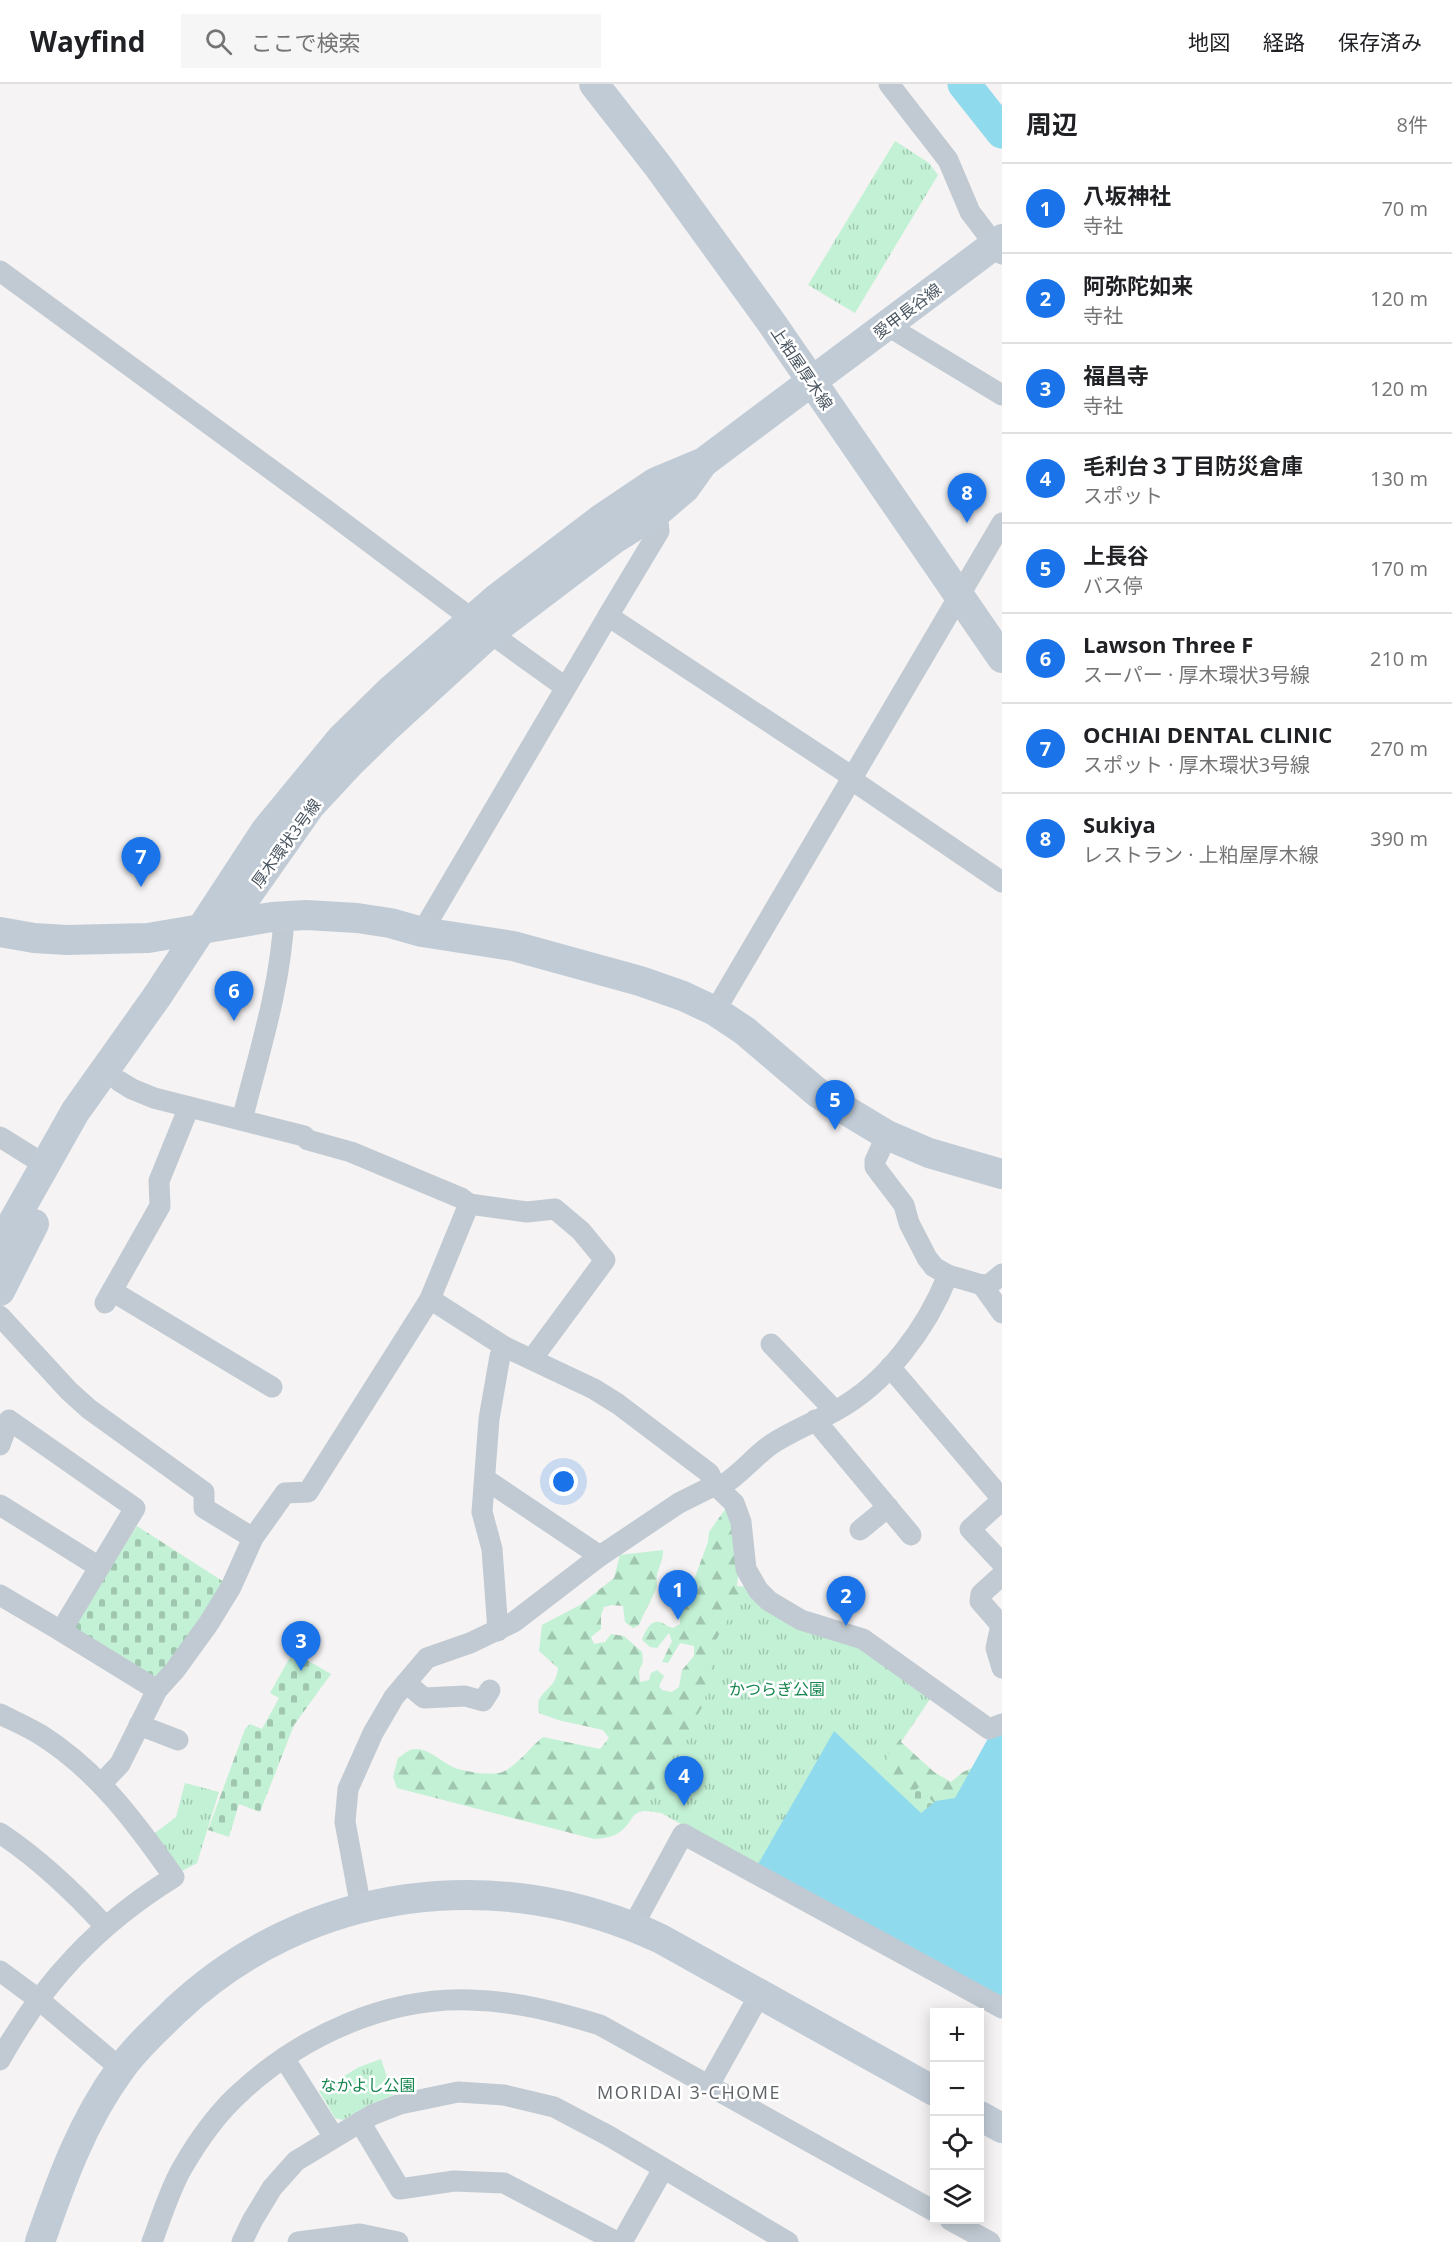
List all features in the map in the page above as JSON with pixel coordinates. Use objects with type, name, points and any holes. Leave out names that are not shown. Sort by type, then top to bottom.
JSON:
[{"type":"street","name":"上粕屋厚木線","points":[[594,84],[658,166],[812,382],[1002,658]]},
{"type":"street","points":[[889,84],[948,160],[970,212],[1000,246]]},
{"type":"street","name":"愛甲長谷線","points":[[812,382],[1000,246]]},
{"type":"street","points":[[0,271],[565,687]]},
{"type":"street","points":[[888,326],[1002,395]]},
{"type":"street","name":"厚木環状3号線","points":[[481,626],[601,519],[656,482],[704,462],[812,382]]},
{"type":"street","name":"厚木環状3号線","points":[[0,1291],[16,1257],[80,1142],[213,927],[266,830],[341,739],[392,689],[481,626],[657,512],[685,488],[704,462]]},
{"type":"street","points":[[422,932],[659,531],[657,512]]},
{"type":"street","points":[[714,1011],[1002,522]]},
{"type":"street","points":[[608,616],[851,776],[855,782],[1002,882]]},
{"type":"street","points":[[242,1120],[273,1001],[283,950],[284,916]]},
{"type":"street","points":[[0,932],[34,938],[84,940],[148,938],[284,916],[357,918],[390,923],[422,932],[513,946],[640,981],[683,996],[714,1011],[745,1031],[819,1094],[887,1135],[929,1154],[1002,1174]]},
{"type":"street","name":"厚木環状3号線","points":[[1,1241],[75,1112],[158,995],[213,927]]},
{"type":"street","points":[[118,1081],[154,1098],[304,1136],[308,1140],[351,1152],[461,1198],[469,1204],[527,1212],[555,1209],[581,1231],[605,1260],[532,1359]]},
{"type":"street","points":[[189,1107],[159,1181],[166,1201],[160,1206],[109,1297],[208,1358],[272,1387]]},
{"type":"street","points":[[887,1135],[875,1161],[875,1167],[904,1205],[909,1223],[934,1267],[948,1275],[982,1285],[990,1284],[1002,1274]]},
{"type":"street","points":[[0,1137],[45,1165]]},
{"type":"street","points":[[101,1784],[120,1764],[157,1690],[176,1670],[209,1623],[231,1587],[252,1545],[253,1538],[285,1493],[308,1492],[430,1299],[469,1204]]},
{"type":"street","points":[[361,1908],[345,1822],[348,1789],[373,1733],[394,1697],[427,1658],[470,1643],[514,1622],[600,1556],[679,1503],[715,1485],[723,1485],[769,1446],[835,1411],[861,1394],[890,1367],[926,1317],[948,1275]]},
{"type":"street","points":[[982,1285],[1002,1313]]},
{"type":"street","points":[[430,1299],[505,1347],[594,1389],[618,1404],[709,1473],[715,1485],[734,1503],[741,1522],[746,1569],[758,1590],[769,1601],[801,1620],[862,1639],[989,1730],[1002,1724]]},
{"type":"street","points":[[0,1316],[69,1392],[204,1492],[204,1508],[253,1538]]},
{"type":"street","points":[[771,1344],[835,1411]]},
{"type":"street","points":[[498,1631],[492,1549],[482,1512],[489,1419],[500,1356],[505,1347]]},
{"type":"street","points":[[890,1367],[1002,1500],[970,1528],[1002,1563]]},
{"type":"street","points":[[0,1445],[9,1420],[135,1508],[61,1631]]},
{"type":"street","points":[[815,1420],[911,1535]]},
{"type":"street","points":[[485,1479],[600,1556]]},
{"type":"street","points":[[0,1505],[99,1568]]},
{"type":"street","points":[[861,1530],[888,1507]]},
{"type":"street","points":[[1002,1575],[981,1594],[980,1601],[1000,1625],[996,1648],[1002,1668]]},
{"type":"street","points":[[0,1595],[157,1690]]},
{"type":"street","points":[[406,1683],[424,1698],[465,1696],[483,1703]]},
{"type":"street","points":[[0,1714],[41,1736],[101,1784],[131,1816],[174,1877],[139,1899],[105,1926],[53,1978],[17,2028],[0,2060]]},
{"type":"street","points":[[139,1725],[178,1740]]},
{"type":"street","points":[[0,1833],[35,1858],[76,1895],[105,1926]]},
{"type":"street","points":[[633,1926],[683,1834],[1002,2008]]},
{"type":"street","points":[[40,2242],[79,2137],[120,2068],[177,2009],[229,1966],[300,1928],[361,1908],[415,1896],[456,1893],[511,1897],[579,1908],[633,1926],[661,1939],[930,2089]]},
{"type":"street","points":[[0,1971],[38,1999],[120,2068]]},
{"type":"street","points":[[709,2085],[760,1994]]},
{"type":"street","points":[[152,2242],[174,2183],[201,2140],[242,2091],[284,2058],[352,2022],[389,2009],[468,2000],[506,2002],[564,2014],[600,2025],[930,2209]]},
{"type":"street","points":[[284,2058],[334,2137]]},
{"type":"street","points":[[242,2242],[272,2188],[296,2161],[372,2115],[400,2104],[458,2092],[504,2095],[554,2107],[609,2136],[788,2242]]},
{"type":"street","points":[[984,2118],[1002,2128]]},
{"type":"street","points":[[360,2122],[400,2189],[454,2181],[504,2182],[620,2242],[663,2169]]},
{"type":"street","points":[[957,2224],[990,2242]]},
{"type":"street","points":[[298,2242],[360,2234],[398,2242]]},
{"type":"green space","points":[[895,141],[929,163],[938,175],[855,313],[808,285]]},
{"type":"green space","points":[[726,1508],[731,1513],[739,1568],[737,1586],[746,1587],[747,1593],[932,1696],[901,1742],[934,1772],[951,1782],[972,1768],[971,1810],[762,1867],[665,1813],[648,1811],[637,1813],[617,1834],[594,1839],[397,1788],[393,1777],[398,1758],[410,1750],[427,1752],[458,1769],[488,1774],[499,1773],[511,1767],[543,1737],[600,1749],[609,1738],[603,1730],[558,1720],[539,1713],[540,1699],[553,1682],[558,1668],[539,1651],[542,1625],[580,1605],[614,1578],[620,1555],[663,1550],[657,1574],[657,1587],[639,1625],[633,1628],[625,1622],[623,1606],[604,1607],[601,1615],[601,1629],[591,1637],[594,1644],[605,1642],[611,1634],[624,1636],[642,1652],[640,1682],[649,1680],[651,1673],[657,1670],[664,1676],[659,1686],[662,1690],[672,1692],[679,1687],[682,1670],[694,1656],[694,1646],[680,1643],[668,1663],[662,1662],[672,1641],[669,1633],[657,1648],[650,1647],[642,1640],[653,1623],[661,1622],[673,1628],[680,1624],[679,1610],[692,1585],[708,1542],[709,1532]]},
{"type":"green space","points":[[137,1526],[227,1584],[158,1684],[71,1628]]},
{"type":"green space","name":"かつらぎ公園","points":[[750,1589],[860,1644],[932,1696],[878,1769],[833,1728],[756,1866],[645,1804],[704,1704],[716,1640],[742,1595]]},
{"type":"green space","points":[[293,1652],[331,1674],[294,1725],[260,1812],[239,1804],[229,1837],[208,1830],[245,1729],[250,1724],[262,1729],[279,1698],[270,1693]]},
{"type":"green space","points":[[185,1783],[219,1792],[197,1863],[182,1871],[155,1833],[176,1817]]},
{"type":"green space","points":[[919,1787],[935,1804],[922,1815],[907,1798]]},
{"type":"green space","name":"なかよし公園","points":[[381,2059],[393,2095],[343,2120],[335,2118],[319,2091],[359,2067]]},
{"type":"water","points":[[1002,1729],[1002,2003],[757,1866],[834,1731],[921,1813],[936,1801],[955,1798],[991,1733]]},
{"type":"waterway","points":[[964,84],[1002,132]]},
{"type":"place","name":"Sukiya","points":[[967,523]]},
{"type":"place","name":"OCHIAI DENTAL CLINIC","points":[[141,887]]},
{"type":"place","name":"Lawson Three F","points":[[234,1021]]},
{"type":"place","name":"上長谷","points":[[835,1130]]},
{"type":"place","name":"八坂神社","points":[[678,1620]]},
{"type":"place","name":"阿弥陀如来","points":[[846,1626]]},
{"type":"place","name":"福昌寺","points":[[301,1671]]},
{"type":"place","name":"毛利台３丁目防災倉庫","points":[[684,1806]]},
{"type":"district","name":"MORIDAI 3-CHOME","points":[[689,2092]]}]
